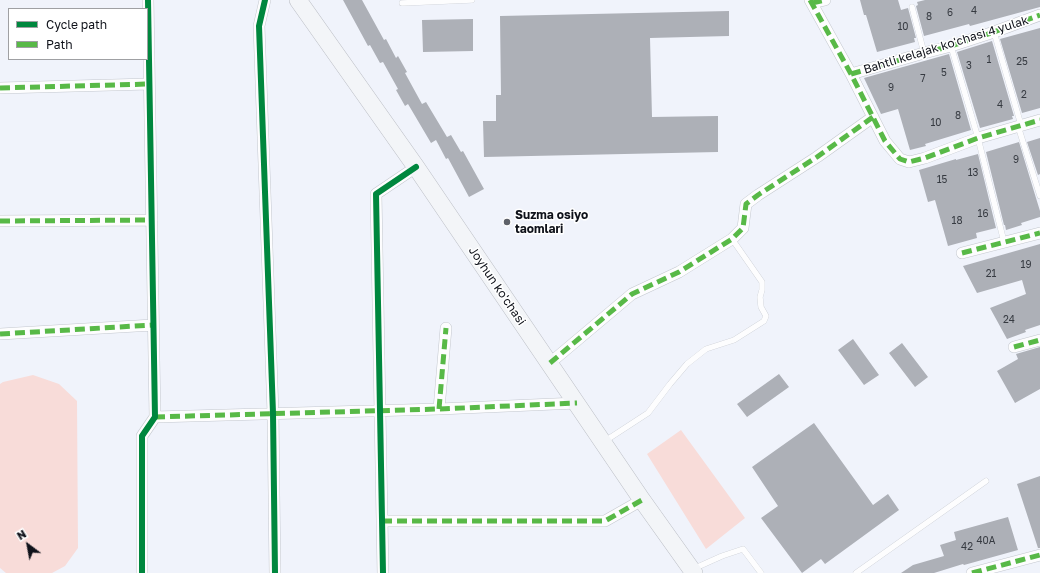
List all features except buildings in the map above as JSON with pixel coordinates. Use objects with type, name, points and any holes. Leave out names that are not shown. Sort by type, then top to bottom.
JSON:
[{"type":"main road","name":"Joyhun ko'chasi","points":[[298,0],[416,167],[642,500],[693,571]]},
{"type":"street","points":[[142,573],[142,436],[155,417],[148,0]]},
{"type":"street","points":[[265,0],[259,26],[273,413],[275,573]]},
{"type":"street","points":[[825,0],[811,2],[851,74],[885,141],[900,159],[910,162],[925,158],[978,138],[1040,120]]},
{"type":"street","name":"Bahtli kelajak ko'chasi 4 yulak","points":[[851,74],[951,46],[1040,15]]},
{"type":"street","points":[[0,88],[150,84]]},
{"type":"street","points":[[550,363],[632,294],[679,272],[732,239],[743,228],[746,204],[873,117]]},
{"type":"street","points":[[383,573],[376,194],[416,167]]},
{"type":"street","points":[[0,221],[152,220]]},
{"type":"street","points":[[962,253],[1040,233]]},
{"type":"street","points":[[0,334],[153,325]]},
{"type":"street","points":[[439,409],[446,328]]},
{"type":"street","points":[[1014,347],[1040,340]]},
{"type":"street","points":[[155,417],[439,409],[577,403]]},
{"type":"street","points":[[382,521],[605,521],[642,500]]},
{"type":"street","points":[[972,573],[1040,555]]},
{"type":"lane","points":[[402,3],[472,0]]},
{"type":"lane","points":[[912,7],[924,53]]},
{"type":"lane","points":[[994,32],[1040,196]]},
{"type":"lane","points":[[951,46],[978,138],[1004,242]]},
{"type":"lane","points":[[604,443],[648,413],[687,364],[706,349],[734,340],[764,321],[766,316],[761,307],[760,298],[762,282],[732,239]]},
{"type":"lane","points":[[856,573],[986,481]]},
{"type":"lane","points":[[693,571],[722,556],[743,549],[761,573]]},
{"type":"shaded area","points":[[33,375],[59,384],[77,401],[78,548],[65,566],[52,573],[6,573],[0,568],[0,384]]},
{"type":"shaded area","points":[[681,430],[745,518],[706,549],[647,454]]},
{"type":"marked path","points":[[810,0],[851,74],[885,141],[900,159],[909,162],[925,158],[978,138],[1040,120]]},
{"type":"marked path","points":[[812,3],[825,0]]},
{"type":"marked path","points":[[851,74],[951,46],[1040,15]]},
{"type":"marked path","points":[[0,88],[149,84]]},
{"type":"marked path","points":[[550,363],[632,294],[679,272],[732,239],[743,228],[746,204],[817,157],[873,117]]},
{"type":"marked path","points":[[0,221],[152,220]]},
{"type":"marked path","points":[[962,253],[1040,233]]},
{"type":"marked path","points":[[0,334],[153,325]]},
{"type":"marked path","points":[[439,409],[446,328]]},
{"type":"marked path","points":[[1014,347],[1040,340]]},
{"type":"marked path","points":[[155,417],[439,409],[577,403]]},
{"type":"marked path","points":[[382,521],[605,521],[642,500]]},
{"type":"marked path","points":[[972,573],[1040,555]]},
{"type":"cycle path","points":[[142,573],[142,436],[155,417],[148,0]]},
{"type":"cycle path","points":[[265,0],[259,26],[273,413],[275,573]]},
{"type":"cycle path","points":[[383,573],[376,194],[416,167]]},
{"type":"place","name":"Suzma osiyo taomlari","points":[[507,222]]}]
